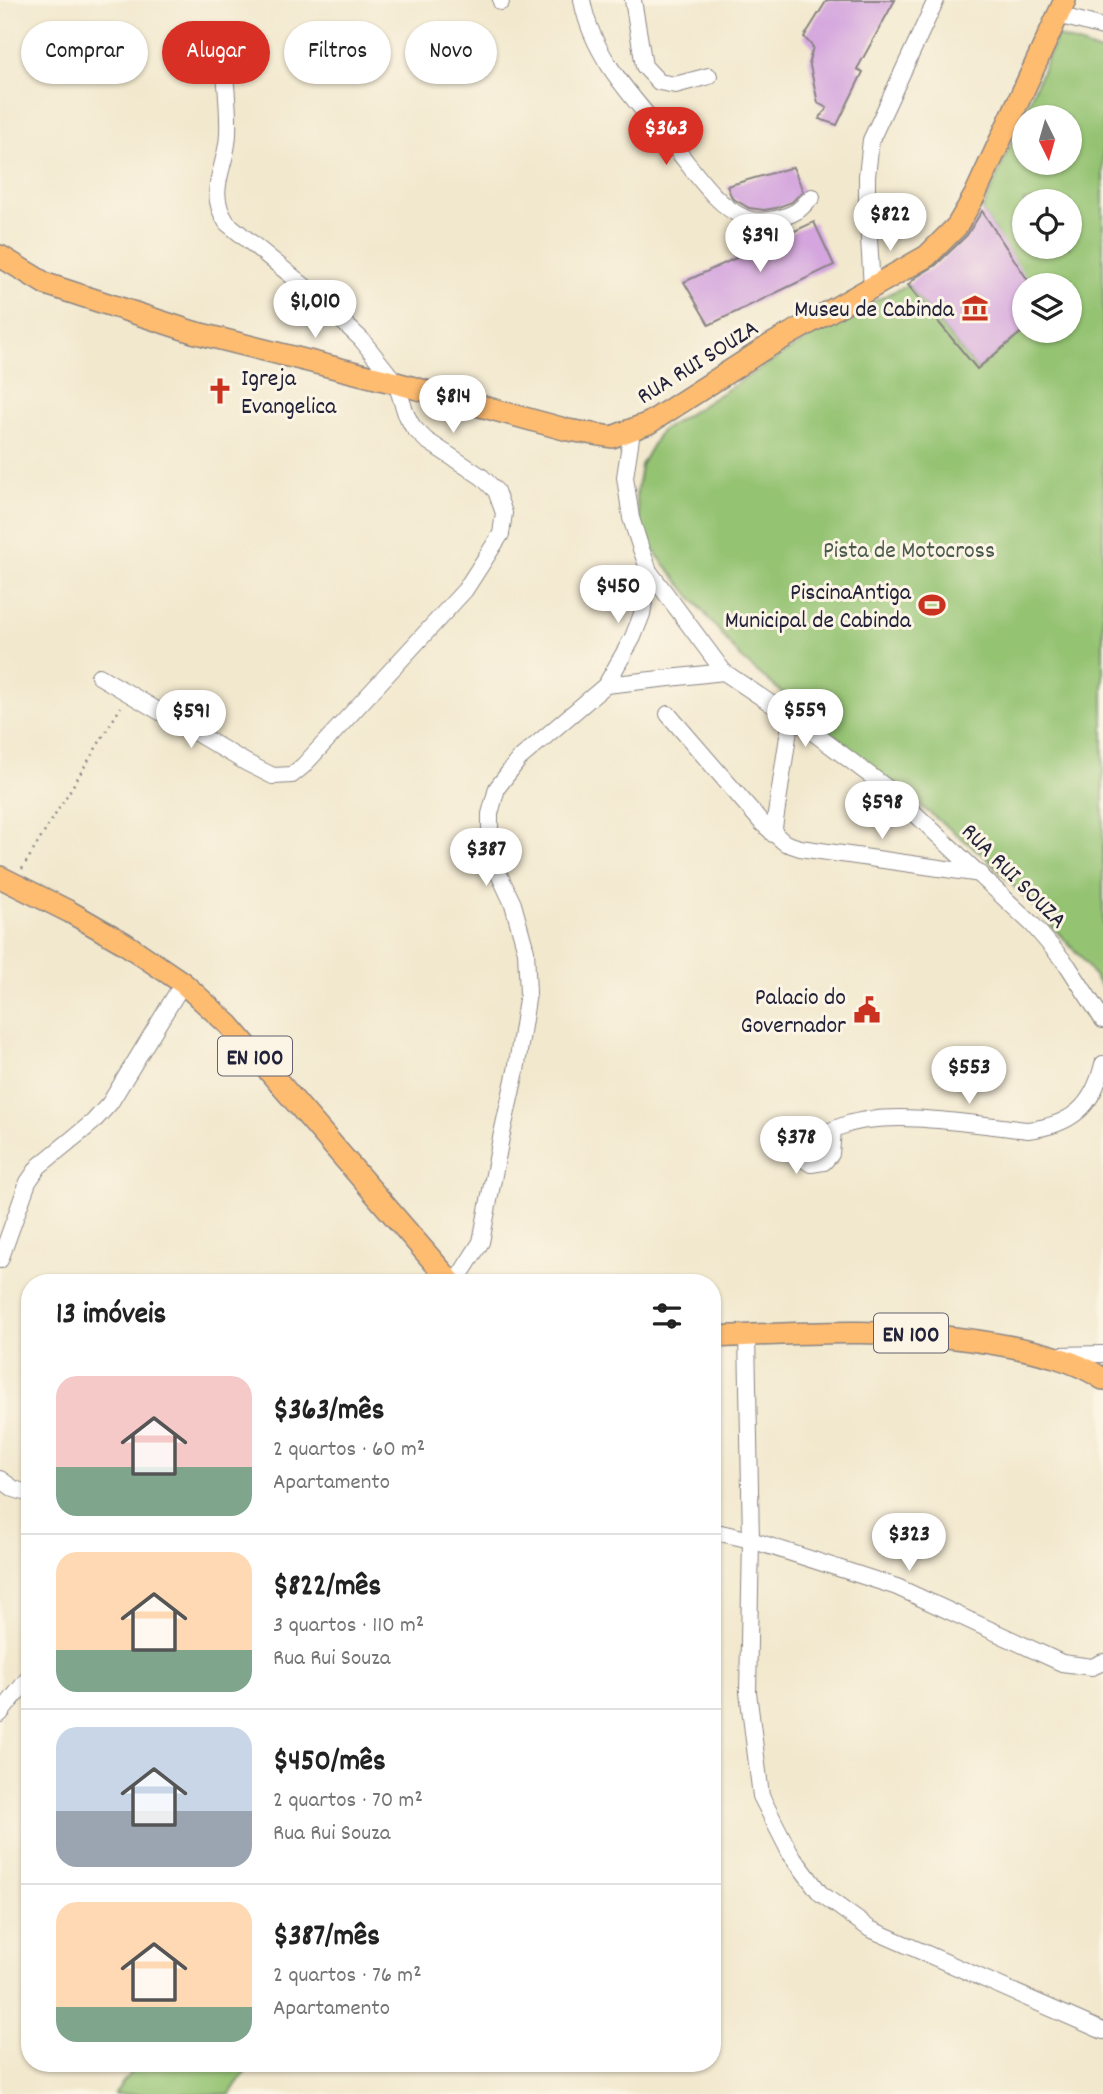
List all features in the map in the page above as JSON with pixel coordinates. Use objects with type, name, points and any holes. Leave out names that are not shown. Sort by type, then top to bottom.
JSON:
[{"type":"main road","name":"RUA RUI SOUZA","points":[[632,431],[649,423],[767,347],[927,256],[957,226],[975,195],[1061,7]]},
{"type":"main road","points":[[0,256],[46,285],[169,324],[587,434],[612,437],[632,431]]},
{"type":"main road","name":"EN 100","points":[[6,880],[124,943],[183,983],[229,1025],[446,1274]]},
{"type":"main road","name":"EN 100","points":[[721,1336],[824,1332],[906,1333],[970,1339],[1050,1355],[1103,1379]]},
{"type":"street","points":[[582,0],[586,22],[598,48],[635,103],[726,206],[747,219],[766,220],[797,211],[812,197]]},
{"type":"street","points":[[634,0],[645,66],[659,82],[675,85],[709,76]]},
{"type":"street","points":[[872,288],[867,195],[871,140],[936,0]]},
{"type":"street","points":[[1061,7],[1103,27]]},
{"type":"street","points":[[99,676],[247,763],[273,776],[292,775],[465,590],[501,534],[504,513],[496,491],[482,477],[426,440],[413,427],[396,383],[361,339],[309,290],[227,223],[219,211],[216,193],[228,137],[225,84]]},
{"type":"street","name":"RUA RUI SOUZA","points":[[632,431],[625,477],[631,518],[649,571],[724,672],[791,717],[891,791],[1033,925],[1068,966],[1103,1020]]},
{"type":"street","points":[[460,1274],[481,1242],[500,1138],[516,1071],[528,993],[526,951],[490,838],[491,814],[497,788],[519,759],[606,685],[642,614],[649,571]]},
{"type":"street","points":[[606,685],[724,672]]},
{"type":"street","points":[[668,714],[773,834],[800,849],[981,874]]},
{"type":"street","points":[[773,834],[791,717]]},
{"type":"street","points":[[0,1260],[29,1182],[39,1166],[93,1122],[110,1103],[183,983]]},
{"type":"street","points":[[833,1129],[848,1124],[897,1117],[1028,1130],[1049,1128],[1068,1119],[1088,1101],[1098,1086],[1103,1064]]},
{"type":"street","points":[[747,1335],[751,1540],[749,1705],[761,1796],[790,1853],[820,1893],[870,1929],[1103,2031]]},
{"type":"street","points":[[1050,1355],[1103,1354]]},
{"type":"street","points":[[0,1479],[21,1491]]},
{"type":"street","points":[[721,1533],[751,1540],[897,1587],[1062,1662],[1092,1667],[1103,1662]]},
{"type":"street","points":[[0,1714],[21,1687]]},
{"type":"path","points":[[6,880],[131,694]]},
{"type":"green space","name":"Pista de Motocross","points":[[1057,36],[1103,53],[1103,989],[1080,956],[986,857],[869,766],[741,658],[657,555],[642,530],[636,497],[641,465],[660,432],[847,314],[908,285],[977,369],[1012,340],[1012,343],[1082,343],[1082,273],[1021,273],[1012,259],[1082,259],[1082,189],[1012,189],[1012,258],[982,211],[1012,141],[1012,175],[1082,175],[1082,105],[1027,105]]},
{"type":"green space","points":[[131,2072],[245,2072],[230,2094],[114,2094]]},
{"type":"building","points":[[827,0],[895,0],[857,69],[863,72],[837,125],[819,119],[827,108],[818,103],[809,61],[813,47],[804,37]]},
{"type":"building","points":[[793,167],[803,191],[792,202],[776,208],[749,208],[732,198],[727,186]]},
{"type":"building","name":"Museu de Cabinda","points":[[982,211],[1023,273],[1012,273],[1012,340],[977,369],[908,285],[936,265],[967,235]]},
{"type":"building","points":[[814,222],[834,265],[709,325],[684,282]]},
{"type":"place","name":"Museu de Cabinda","points":[[975,308]]},
{"type":"place","name":"Igreja Evangelica","points":[[220,391]]},
{"type":"place","name":"PiscinaAntiga Municipal de Cabinda","points":[[932,605]]},
{"type":"place","name":"Palacio do Governador","points":[[867,1010]]}]
